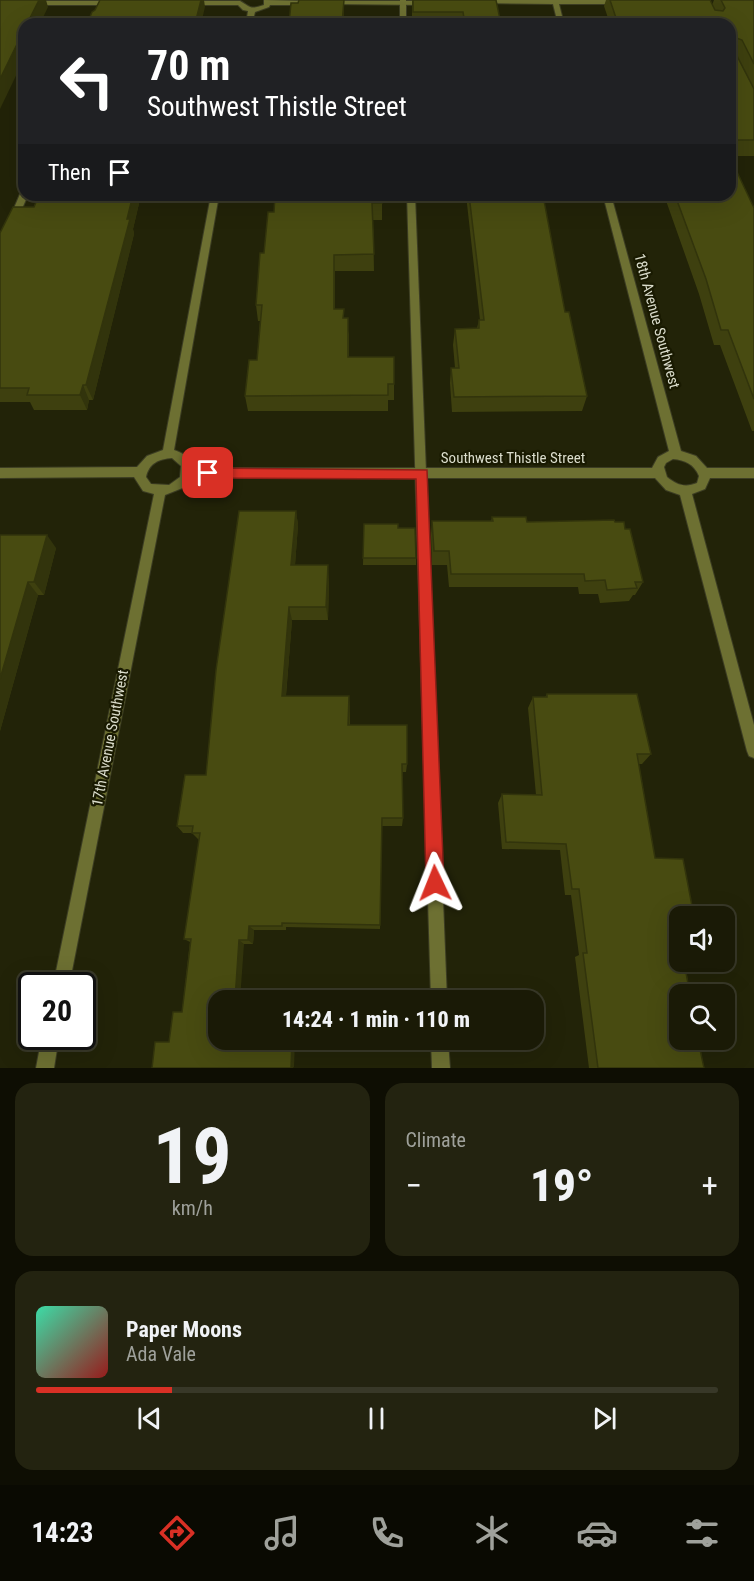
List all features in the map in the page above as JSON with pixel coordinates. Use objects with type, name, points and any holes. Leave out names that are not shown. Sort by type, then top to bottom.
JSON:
[{"type":"street","points":[[99,14],[104,1]]},
{"type":"street","points":[[0,3],[104,1],[127,3]]},
{"type":"street","points":[[187,3],[241,1],[242,7],[252,10],[264,8],[268,2],[309,3]]},
{"type":"street","points":[[321,3],[403,1],[438,3]]},
{"type":"street","points":[[403,1],[403,18]]},
{"type":"street","points":[[555,1],[559,18]]},
{"type":"street","points":[[473,2],[635,2]]},
{"type":"street","points":[[250,18],[252,10]]},
{"type":"street","points":[[8,232],[21,201]]},
{"type":"street","points":[[168,454],[214,201]]},
{"type":"street","points":[[411,201],[439,990]]},
{"type":"street","name":"18th Avenue Southwest","points":[[609,201],[676,455]]},
{"type":"street","points":[[168,454],[178,456],[187,464],[188,473],[183,482],[178,487],[160,491],[147,488],[142,483],[140,472],[150,459],[168,454]]},
{"type":"street","points":[[676,455],[694,460],[704,473],[701,486],[685,491],[672,488],[665,483],[658,473],[658,465],[666,456],[676,455]]},
{"type":"street","points":[[0,473],[140,472]]},
{"type":"street","name":"Southwest Thistle Street","points":[[188,473],[658,473]]},
{"type":"street","points":[[704,473],[754,473]]},
{"type":"street","name":"17th Avenue Southwest","points":[[64,972],[160,491]]},
{"type":"street","points":[[685,491],[754,751]]},
{"type":"street","points":[[45,1068],[48,1050]]},
{"type":"street","points":[[440,1050],[441,1068]]},
{"type":"building","points":[[0,0],[39,0],[30,18],[18,18],[18,42],[0,79]]},
{"type":"building","points":[[100,0],[201,0],[196,18],[90,18]]},
{"type":"building","points":[[299,0],[344,0],[342,18],[290,18],[291,3],[298,3]]},
{"type":"building","points":[[413,0],[496,0],[500,18],[464,18],[463,12],[413,12]]},
{"type":"building","points":[[610,0],[710,0],[715,10],[723,11],[725,8],[721,0],[754,0],[754,64],[742,40],[736,38],[736,18],[616,18]]},
{"type":"building","points":[[736,54],[754,89],[754,140],[736,140]]},
{"type":"building","points":[[736,170],[754,208],[754,399],[728,330],[721,330],[706,279],[677,201],[736,201]]},
{"type":"building","points":[[36,201],[132,201],[127,219],[130,219],[86,385],[83,385],[80,395],[27,395],[29,388],[0,388],[0,233],[13,207],[34,207]]},
{"type":"building","points":[[275,201],[382,201],[382,203],[372,203],[374,254],[334,255],[334,309],[344,309],[343,318],[348,318],[348,357],[394,357],[394,384],[388,384],[388,395],[245,396],[249,360],[257,360],[262,305],[256,305],[260,253],[264,253],[268,212],[274,212]]},
{"type":"building","points":[[470,201],[544,201],[565,312],[569,312],[587,396],[454,397],[451,368],[459,368],[455,329],[479,328],[479,320],[484,320]]},
{"type":"building","points":[[239,511],[296,511],[291,565],[328,565],[326,607],[289,607],[282,696],[349,696],[348,725],[407,725],[407,764],[402,764],[403,818],[382,818],[380,925],[282,923],[282,926],[249,926],[248,940],[239,940],[236,990],[208,990],[208,1050],[292,1050],[291,1068],[152,1068],[155,1042],[169,1042],[173,1012],[182,1012],[191,939],[184,939],[200,833],[192,833],[193,826],[177,826],[185,775],[206,775],[216,670]]},
{"type":"building","points":[[492,517],[526,517],[527,522],[614,520],[624,522],[625,529],[630,529],[643,582],[635,582],[637,588],[607,590],[605,580],[585,581],[584,574],[451,574],[449,551],[434,551],[432,521],[493,521]]},
{"type":"building","points":[[364,524],[398,524],[398,528],[415,528],[416,558],[363,558]]},
{"type":"building","points":[[0,535],[47,535],[34,582],[28,582],[0,679]]},
{"type":"building","points":[[547,694],[637,694],[651,754],[637,754],[655,858],[683,859],[692,906],[669,906],[669,972],[686,972],[688,984],[669,984],[669,1050],[700,1050],[704,1068],[598,1068],[583,953],[587,953],[579,889],[572,889],[566,844],[506,842],[502,794],[542,795],[533,697],[547,697]]},
{"type":"route","points":[[208,473],[422,474],[435,883]]}]
